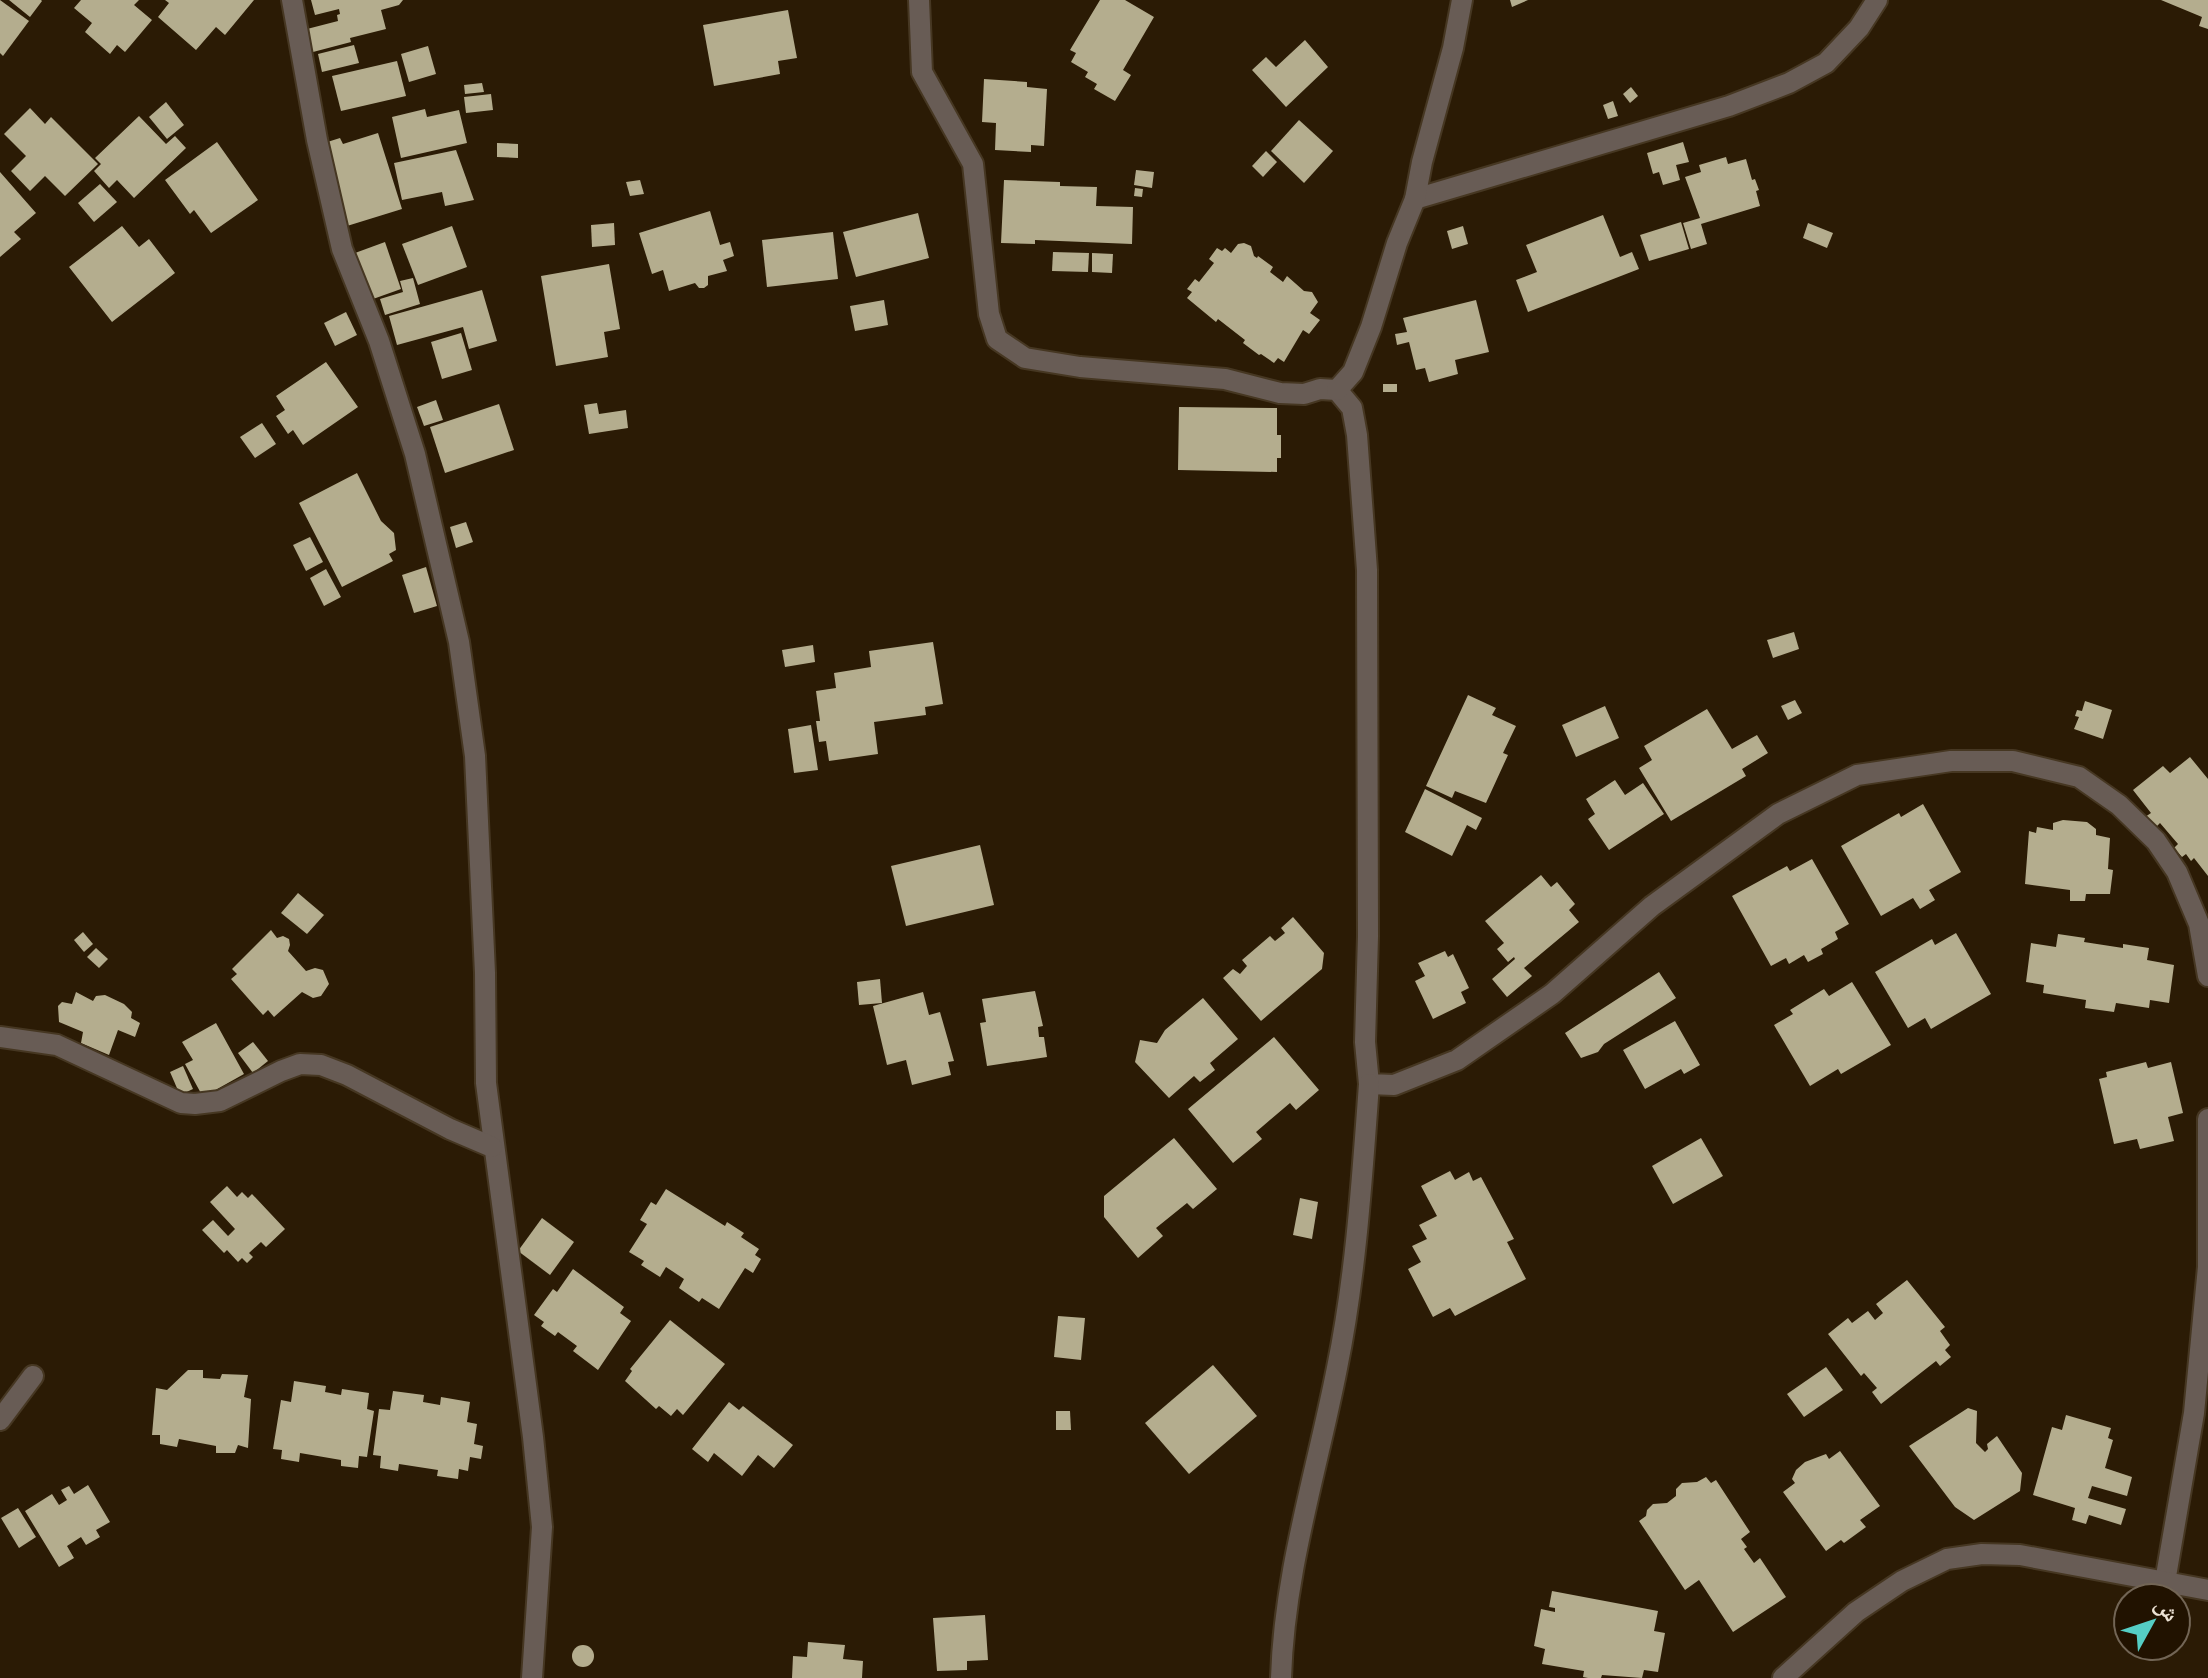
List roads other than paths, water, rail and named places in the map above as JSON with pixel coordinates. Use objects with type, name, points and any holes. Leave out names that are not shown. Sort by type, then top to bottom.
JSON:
[{"type":"street","points":[[292,0],[317,140],[342,249],[379,341],[415,454],[459,642],[475,756],[485,973],[486,1083],[492,1147],[533,1437],[542,1527],[532,1678]]},
{"type":"street","points":[[919,0],[922,72],[973,164],[989,314],[997,339],[1025,358],[1080,367],[1225,379],[1280,393],[1337,390],[1352,408],[1357,435],[1367,570],[1368,936],[1365,1042],[1369,1084],[1359,1209],[1338,1364],[1293,1560],[1284,1614],[1281,1678]]},
{"type":"street","points":[[1337,390],[1353,372],[1415,199],[1462,0]]},
{"type":"street","points":[[1415,199],[1715,110],[1789,83],[1826,63],[1859,28],[1877,0]]},
{"type":"street","points":[[1369,1084],[1394,1085],[1457,1060],[1552,994],[1652,906],[1778,814],[1857,775],[1951,761],[2013,761],[2079,777],[2119,805],[2156,841],[2204,921],[2208,976]]},
{"type":"street","points":[[0,1037],[57,1045],[170,1098],[195,1104],[220,1101],[300,1064],[321,1065],[492,1147]]},
{"type":"street","points":[[1783,1678],[1856,1612],[1902,1581],[1947,1559],[1982,1554],[2020,1555],[2165,1582],[2194,1413],[2208,1267],[2208,1119]]},
{"type":"street","points":[[0,1420],[33,1376]]}]
